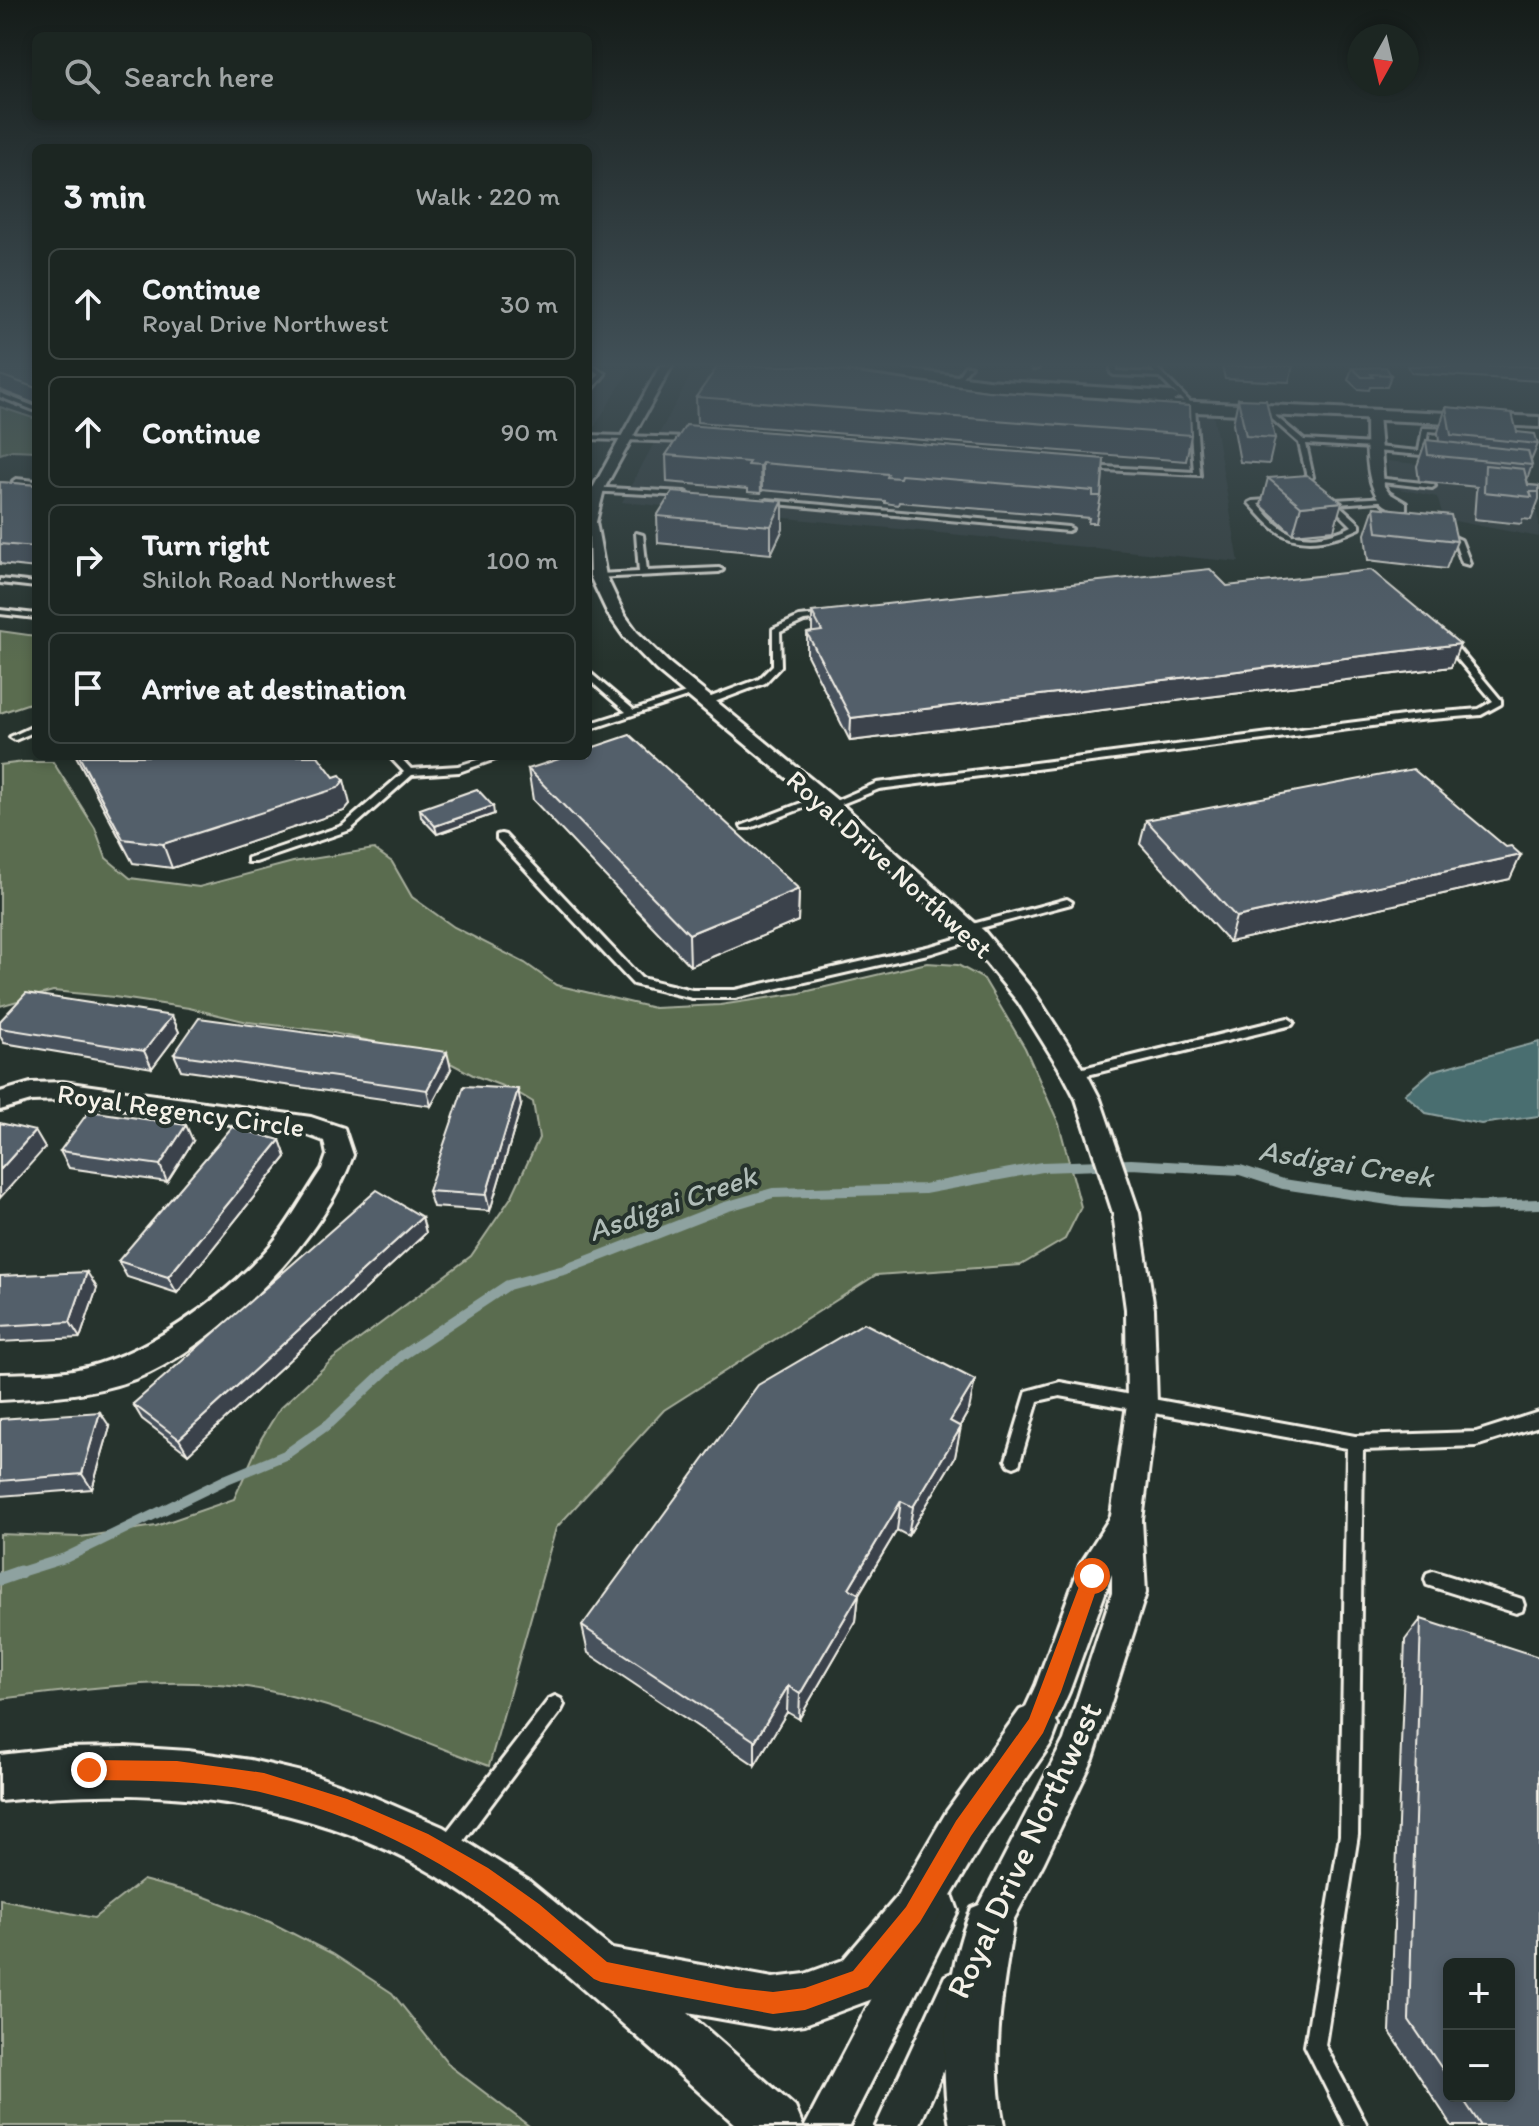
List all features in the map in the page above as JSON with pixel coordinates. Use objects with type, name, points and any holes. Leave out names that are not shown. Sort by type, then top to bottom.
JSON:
[{"type":"street","name":"Royal Drive Northwest","points":[[592,489],[607,465]]},
{"type":"street","points":[[1375,465],[1377,486],[1398,506]]},
{"type":"street","name":"Royal Drive Northwest","points":[[592,551],[598,576],[616,614],[631,635],[662,666],[827,802],[973,932],[1026,997],[1088,1099],[1126,1213],[1140,1309],[1142,1404],[1126,1520],[1129,1593],[1080,1746],[1031,1849],[989,1925],[897,2126]]},
{"type":"street","name":"Royal Regency Circle","points":[[0,1101],[31,1092],[63,1091],[311,1126],[335,1135],[340,1155],[323,1191],[307,1210],[281,1252],[246,1287],[182,1338],[138,1364],[73,1383],[0,1387]]},
{"type":"street","name":"Royal Drive Northwest","points":[[826,2126],[1036,1726],[1092,1576],[1126,1520]]},
{"type":"street","points":[[601,1972],[773,2003],[805,1999],[860,1979],[913,1915],[964,1828],[1036,1726]]},
{"type":"street","points":[[0,1778],[89,1770],[177,1771],[264,1783],[347,1809],[421,1841],[480,1875],[532,1912],[776,2126]]},
{"type":"street","points":[[977,2126],[971,2101],[969,2039],[989,1925]]},
{"type":"lane","points":[[1078,467],[1171,475],[1198,474],[1197,465]]},
{"type":"lane","points":[[1307,465],[1310,477]]},
{"type":"lane","points":[[1376,480],[1432,486]]},
{"type":"lane","points":[[16,481],[32,483]]},
{"type":"lane","points":[[592,489],[697,495]]},
{"type":"lane","points":[[1318,496],[1332,502],[1398,506]]},
{"type":"lane","points":[[1288,499],[1253,503],[1282,533],[1296,538],[1343,534],[1357,526],[1332,502]]},
{"type":"lane","points":[[759,501],[1068,529]]},
{"type":"lane","points":[[1428,530],[1458,542],[1466,563]]},
{"type":"lane","points":[[639,535],[643,573]]},
{"type":"lane","points":[[598,576],[719,570]]},
{"type":"lane","points":[[0,581],[32,585]]},
{"type":"lane","points":[[0,612],[32,616]]},
{"type":"lane","points":[[592,726],[762,681],[777,666],[776,631],[802,619],[846,614]]},
{"type":"lane","points":[[746,826],[877,786],[1419,717],[1481,712],[1498,702],[1438,629]]},
{"type":"lane","points":[[592,678],[632,713]]},
{"type":"lane","points":[[15,737],[32,730]]},
{"type":"lane","points":[[398,760],[409,772]]},
{"type":"lane","points":[[252,860],[346,828],[409,772],[459,769],[487,760]]},
{"type":"lane","points":[[501,837],[637,981],[692,994],[735,994],[932,949],[973,932],[1067,902]]},
{"type":"lane","points":[[1075,1074],[1288,1022]]},
{"type":"lane","points":[[1014,1460],[1032,1396],[1060,1389],[1355,1443],[1476,1439],[1539,1419]]},
{"type":"lane","points":[[1355,1443],[1349,1835],[1315,2046],[1356,2126]]},
{"type":"lane","points":[[1433,1579],[1516,1605]]},
{"type":"lane","points":[[442,1854],[555,1705]]},
{"type":"shaded area","points":[[642,465],[1222,465],[1239,562],[622,502]]},
{"type":"shaded area","points":[[1387,465],[1430,465],[1529,475],[1539,537],[1444,519],[1437,497],[1390,487]]},
{"type":"green space","points":[[0,631],[32,635],[32,702],[0,713]]},
{"type":"green space","points":[[53,762],[95,828],[106,858],[130,878],[199,887],[293,862],[374,849],[392,862],[412,897],[454,927],[525,963],[556,985],[654,1008],[720,1005],[800,993],[927,963],[958,965],[984,979],[1025,1048],[1059,1124],[1081,1207],[1065,1239],[1021,1265],[876,1275],[664,1410],[556,1528],[489,1766],[325,1705],[236,1686],[134,1684],[0,1699],[0,1534],[80,1537],[156,1526],[234,1499],[261,1439],[280,1408],[333,1359],[471,1256],[512,1196],[539,1138],[533,1102],[435,1055],[324,1031],[248,1022],[189,1008],[114,997],[53,991],[0,1006],[0,765]]},
{"type":"green space","points":[[143,1880],[200,1895],[270,1922],[333,1954],[392,1993],[451,2067],[529,2126],[0,2126],[0,1899],[94,1918]]},
{"type":"water","points":[[1539,1042],[1539,1116],[1481,1124],[1426,1113],[1405,1094],[1432,1071]]},
{"type":"building","points":[[787,465],[1103,465],[1101,496],[1093,496],[1093,491],[901,475],[900,478],[887,477],[888,474]]},
{"type":"building","points":[[1485,465],[1524,469],[1528,485],[1539,486],[1539,492],[1530,492],[1532,497],[1484,492]]},
{"type":"building","points":[[1307,475],[1342,502],[1301,506],[1268,478]]},
{"type":"building","points":[[0,482],[32,485],[32,547],[0,544]]},
{"type":"building","points":[[672,492],[783,501],[771,526],[657,516]]},
{"type":"building","points":[[1374,507],[1451,515],[1457,541],[1377,532]]},
{"type":"building","points":[[1210,569],[1227,586],[1371,570],[1460,644],[851,718],[807,633],[822,631],[812,612]]},
{"type":"building","points":[[630,735],[799,889],[689,934],[528,769],[556,760],[592,760],[592,748]]},
{"type":"building","points":[[81,760],[321,760],[334,777],[340,775],[344,780],[338,788],[163,844],[123,839]]},
{"type":"building","points":[[1413,769],[1506,847],[1511,846],[1521,855],[1236,917],[1146,820]]},
{"type":"building","points":[[477,789],[493,806],[435,826],[420,809]]},
{"type":"building","points":[[26,993],[172,1016],[144,1051],[0,1028],[0,1021]]},
{"type":"building","points":[[199,1018],[447,1052],[427,1090],[174,1054]]},
{"type":"building","points":[[464,1086],[518,1089],[486,1195],[428,1191]]},
{"type":"building","points":[[89,1111],[186,1125],[160,1165],[60,1151]]},
{"type":"building","points":[[0,1123],[35,1131],[0,1170]]},
{"type":"building","points":[[232,1127],[280,1140],[168,1277],[118,1261]]},
{"type":"building","points":[[377,1190],[422,1217],[179,1439],[133,1404]]},
{"type":"building","points":[[87,1272],[70,1322],[0,1326],[0,1276]]},
{"type":"building","points":[[864,1323],[975,1380],[950,1421],[961,1427],[913,1507],[901,1501],[849,1588],[859,1594],[800,1694],[788,1686],[755,1741],[582,1626],[758,1385]]},
{"type":"building","points":[[100,1412],[82,1474],[0,1481],[0,1419]]},
{"type":"building","points":[[1421,1619],[1539,1657],[1539,2126],[1481,2126],[1465,2102],[1515,2102],[1515,1958],[1443,1958],[1443,2070],[1409,2020]]},
{"type":"waterway","name":"Asdigai Creek","points":[[17,1573],[65,1558],[227,1479],[285,1455],[330,1423],[401,1356],[508,1285],[564,1270],[725,1207],[773,1193],[924,1189],[1042,1167],[1131,1164],[1240,1170],[1283,1184],[1402,1202],[1479,1206],[1539,1204]]},
{"type":"waterway","name":"Asdigai Creek","points":[[0,1579],[17,1573]]},
{"type":"route","points":[[89,1770],[177,1771],[264,1783],[347,1809],[421,1841],[480,1875],[532,1912],[601,1972],[736,1999],[773,2003],[805,1999],[860,1979],[913,1915],[964,1828],[1036,1726],[1092,1576]]}]
